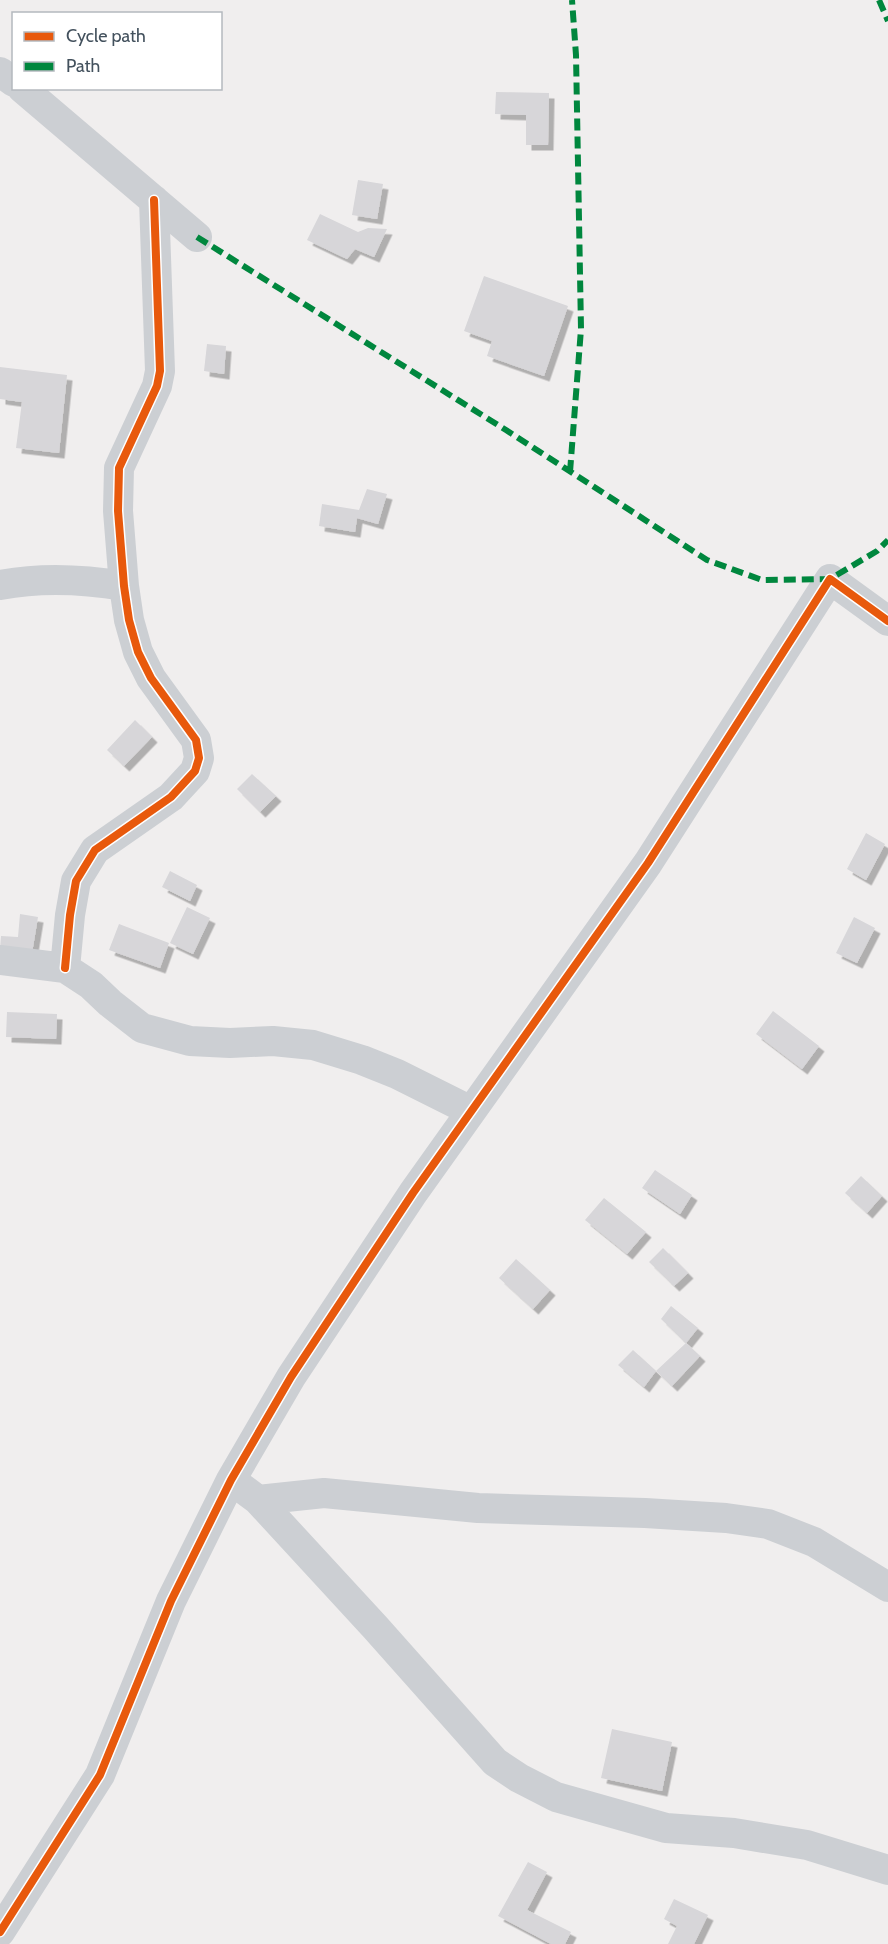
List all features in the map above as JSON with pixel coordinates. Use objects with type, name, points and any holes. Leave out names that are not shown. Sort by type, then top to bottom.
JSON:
[{"type":"street","points":[[24,90],[197,237]]},
{"type":"street","points":[[64,968],[76,881],[95,850],[171,797],[195,771],[199,758],[196,740],[151,678],[138,652],[129,620],[124,586],[118,511],[119,468],[157,386],[160,371],[154,200]]},
{"type":"street","points":[[0,585],[28,580],[56,579],[124,586]]},
{"type":"street","points":[[0,1932],[100,1775],[171,1601],[231,1480],[291,1377],[413,1193],[648,862],[830,579],[888,621]]},
{"type":"street","points":[[0,960],[64,968],[91,985],[142,1028],[190,1041],[230,1043],[273,1041],[313,1045],[362,1060],[397,1074],[471,1112]]},
{"type":"street","points":[[231,1480],[258,1500],[495,1762],[519,1778],[556,1797],[666,1828],[734,1833],[807,1845],[888,1870]]},
{"type":"street","points":[[258,1500],[324,1493],[478,1508],[726,1518],[768,1524],[814,1542],[888,1587]]},
{"type":"building","points":[[496,92],[549,93],[548,145],[526,145],[526,115],[495,114]]},
{"type":"building","points":[[358,180],[383,184],[377,219],[352,215]]},
{"type":"building","points":[[320,214],[358,232],[368,228],[387,229],[374,257],[355,249],[347,259],[307,240]]},
{"type":"building","points":[[484,276],[568,306],[544,376],[487,356],[492,341],[464,331]]},
{"type":"building","points":[[207,344],[226,346],[224,374],[204,371]]},
{"type":"building","points":[[0,367],[67,375],[59,453],[16,448],[22,402],[0,399]]},
{"type":"building","points":[[367,489],[387,494],[378,524],[357,518],[355,532],[319,526],[322,504],[359,510]]},
{"type":"building","points":[[135,720],[152,737],[124,766],[107,750]]},
{"type":"building","points":[[252,774],[276,796],[260,812],[237,789]]},
{"type":"building","points":[[866,833],[885,844],[866,880],[847,869]]},
{"type":"building","points":[[170,871],[197,885],[190,901],[162,887]]},
{"type":"building","points":[[187,907],[210,918],[193,954],[170,943]]},
{"type":"building","points":[[20,914],[38,917],[32,953],[0,950],[1,936],[18,937]]},
{"type":"building","points":[[854,917],[875,928],[857,963],[836,953]]},
{"type":"building","points":[[119,924],[169,943],[160,968],[109,950]]},
{"type":"building","points":[[773,1011],[819,1046],[802,1069],[756,1034]]},
{"type":"building","points":[[7,1012],[57,1014],[56,1039],[6,1037]]},
{"type":"building","points":[[655,1170],[692,1195],[680,1214],[642,1188]]},
{"type":"building","points":[[861,1176],[882,1196],[867,1213],[845,1193]]},
{"type":"building","points":[[604,1198],[646,1232],[627,1254],[585,1220]]},
{"type":"building","points":[[663,1248],[688,1273],[674,1286],[649,1262]]},
{"type":"building","points":[[516,1259],[550,1290],[533,1309],[499,1278]]},
{"type":"building","points":[[671,1306],[698,1328],[686,1343],[661,1319]]},
{"type":"building","points":[[686,1343],[700,1356],[672,1386],[656,1371]]},
{"type":"building","points":[[633,1350],[656,1371],[644,1387],[618,1365]]},
{"type":"building","points":[[612,1729],[672,1742],[662,1791],[601,1778]]},
{"type":"building","points":[[528,1862],[547,1872],[527,1910],[571,1932],[565,1944],[551,1944],[498,1916]]},
{"type":"building","points":[[674,1899],[708,1915],[694,1944],[668,1944],[677,1926],[664,1919]]},
{"type":"marked path","points":[[570,472],[581,329],[576,55],[572,0]]},
{"type":"marked path","points":[[879,0],[888,21]]},
{"type":"marked path","points":[[197,237],[506,430],[707,560],[762,580],[830,579],[877,551],[888,540]]},
{"type":"cycle path","points":[[65,968],[76,881],[95,850],[171,797],[195,771],[199,758],[196,740],[151,678],[138,652],[129,620],[124,586],[118,511],[119,468],[157,386],[160,371],[154,200]]},
{"type":"cycle path","points":[[0,1932],[100,1775],[171,1601],[231,1480],[291,1377],[413,1193],[648,863],[830,579],[888,621]]}]
